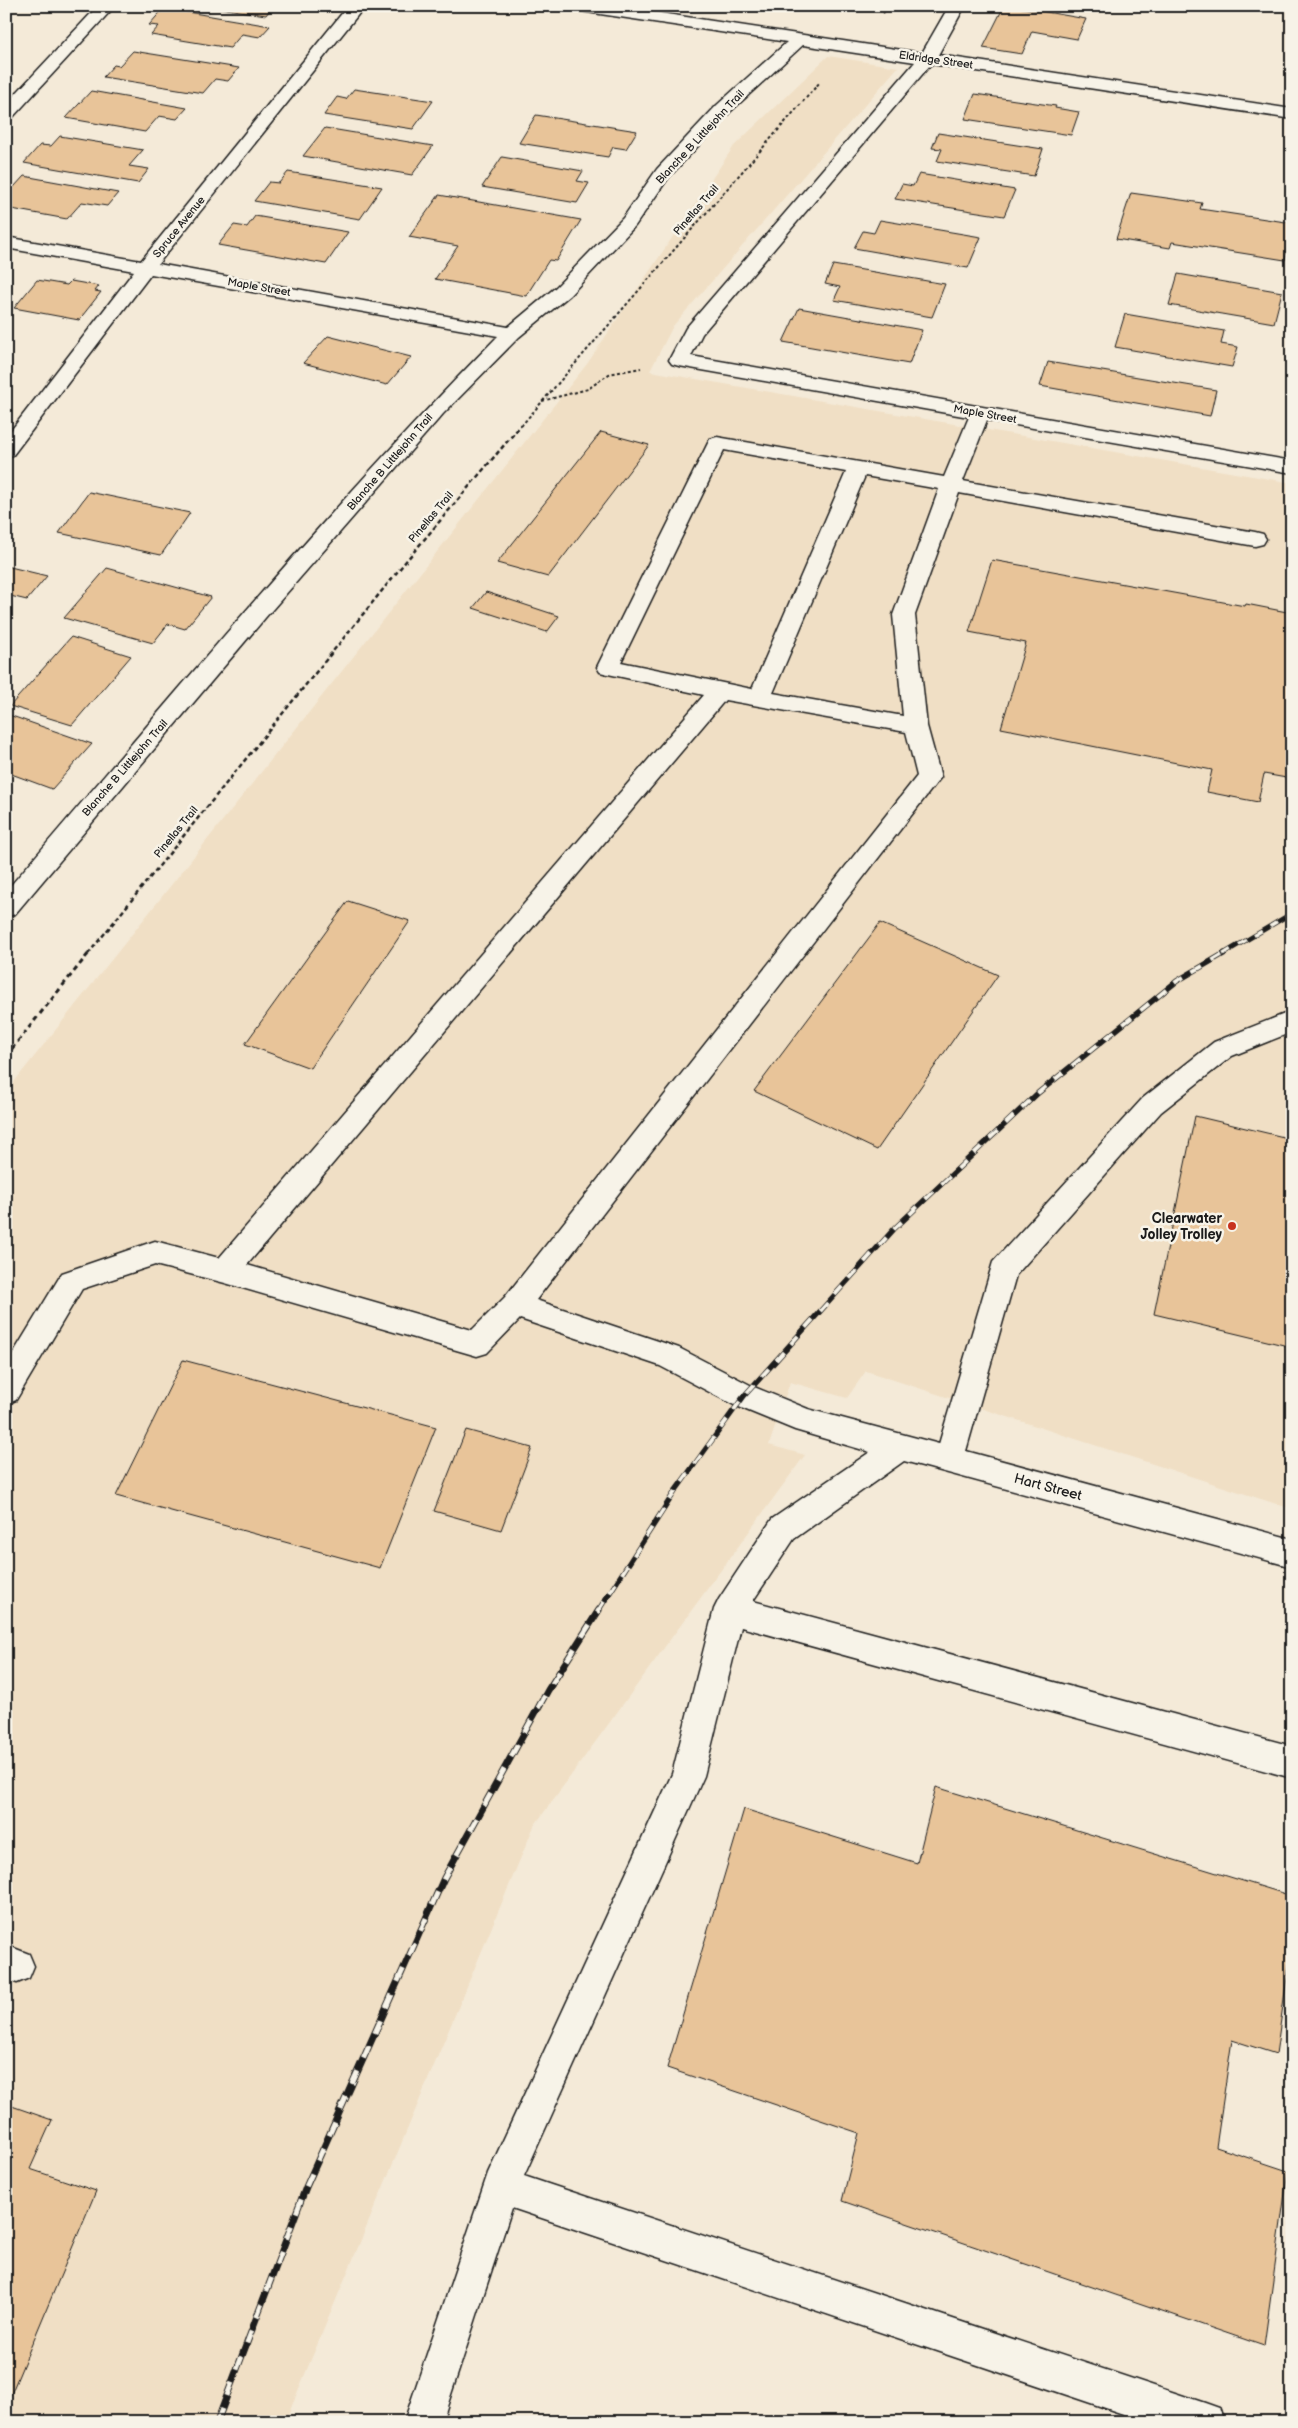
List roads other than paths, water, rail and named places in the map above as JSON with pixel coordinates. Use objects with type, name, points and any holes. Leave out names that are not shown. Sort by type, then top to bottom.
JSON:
[{"type":"street","points":[[6,114],[107,6]]},
{"type":"street","name":"Spruce Avenue","points":[[6,451],[146,267],[357,6]]},
{"type":"street","name":"Eldridge Street","points":[[580,6],[1292,114]]},
{"type":"street","points":[[926,59],[957,6]]},
{"type":"street","name":"Blanche B Littlejohn Trail","points":[[6,908],[257,613],[436,410],[512,332],[563,291],[629,222],[663,173],[723,109],[799,40]]},
{"type":"street","name":"Maple Street","points":[[926,59],[693,332],[678,360],[1292,467]]},
{"type":"street","name":"Maple Street","points":[[6,242],[512,332]]},
{"type":"street","points":[[6,1391],[72,1281],[155,1253],[225,1271],[477,1344],[515,1305],[929,777],[916,726],[904,615],[951,485],[980,413]]},
{"type":"street","points":[[916,726],[720,691],[608,667],[717,443],[1255,539]]},
{"type":"street","points":[[760,697],[858,469]]},
{"type":"street","points":[[225,1271],[720,691]]},
{"type":"street","points":[[949,1460],[1003,1270],[1152,1105],[1223,1050],[1292,1021]]},
{"type":"street","name":"Hart Street","points":[[515,1305],[669,1357],[744,1396],[805,1420],[1292,1552]]},
{"type":"street","points":[[423,2422],[500,2186],[688,1776],[730,1609],[783,1529],[900,1447]]},
{"type":"street","points":[[730,1609],[1292,1762]]},
{"type":"street","points":[[500,2186],[1205,2422]]},
{"type":"railway","points":[[1223,954],[1292,913]]},
{"type":"railway","points":[[598,1611],[676,1490],[744,1396],[895,1228],[1038,1093],[1177,981],[1225,953]]},
{"type":"railway","points":[[217,2422],[306,2187],[444,1878],[548,1690],[599,1610]]},
{"type":"place","name":"Clearwater Jolley Trolley","points":[[1232,1226]]}]
